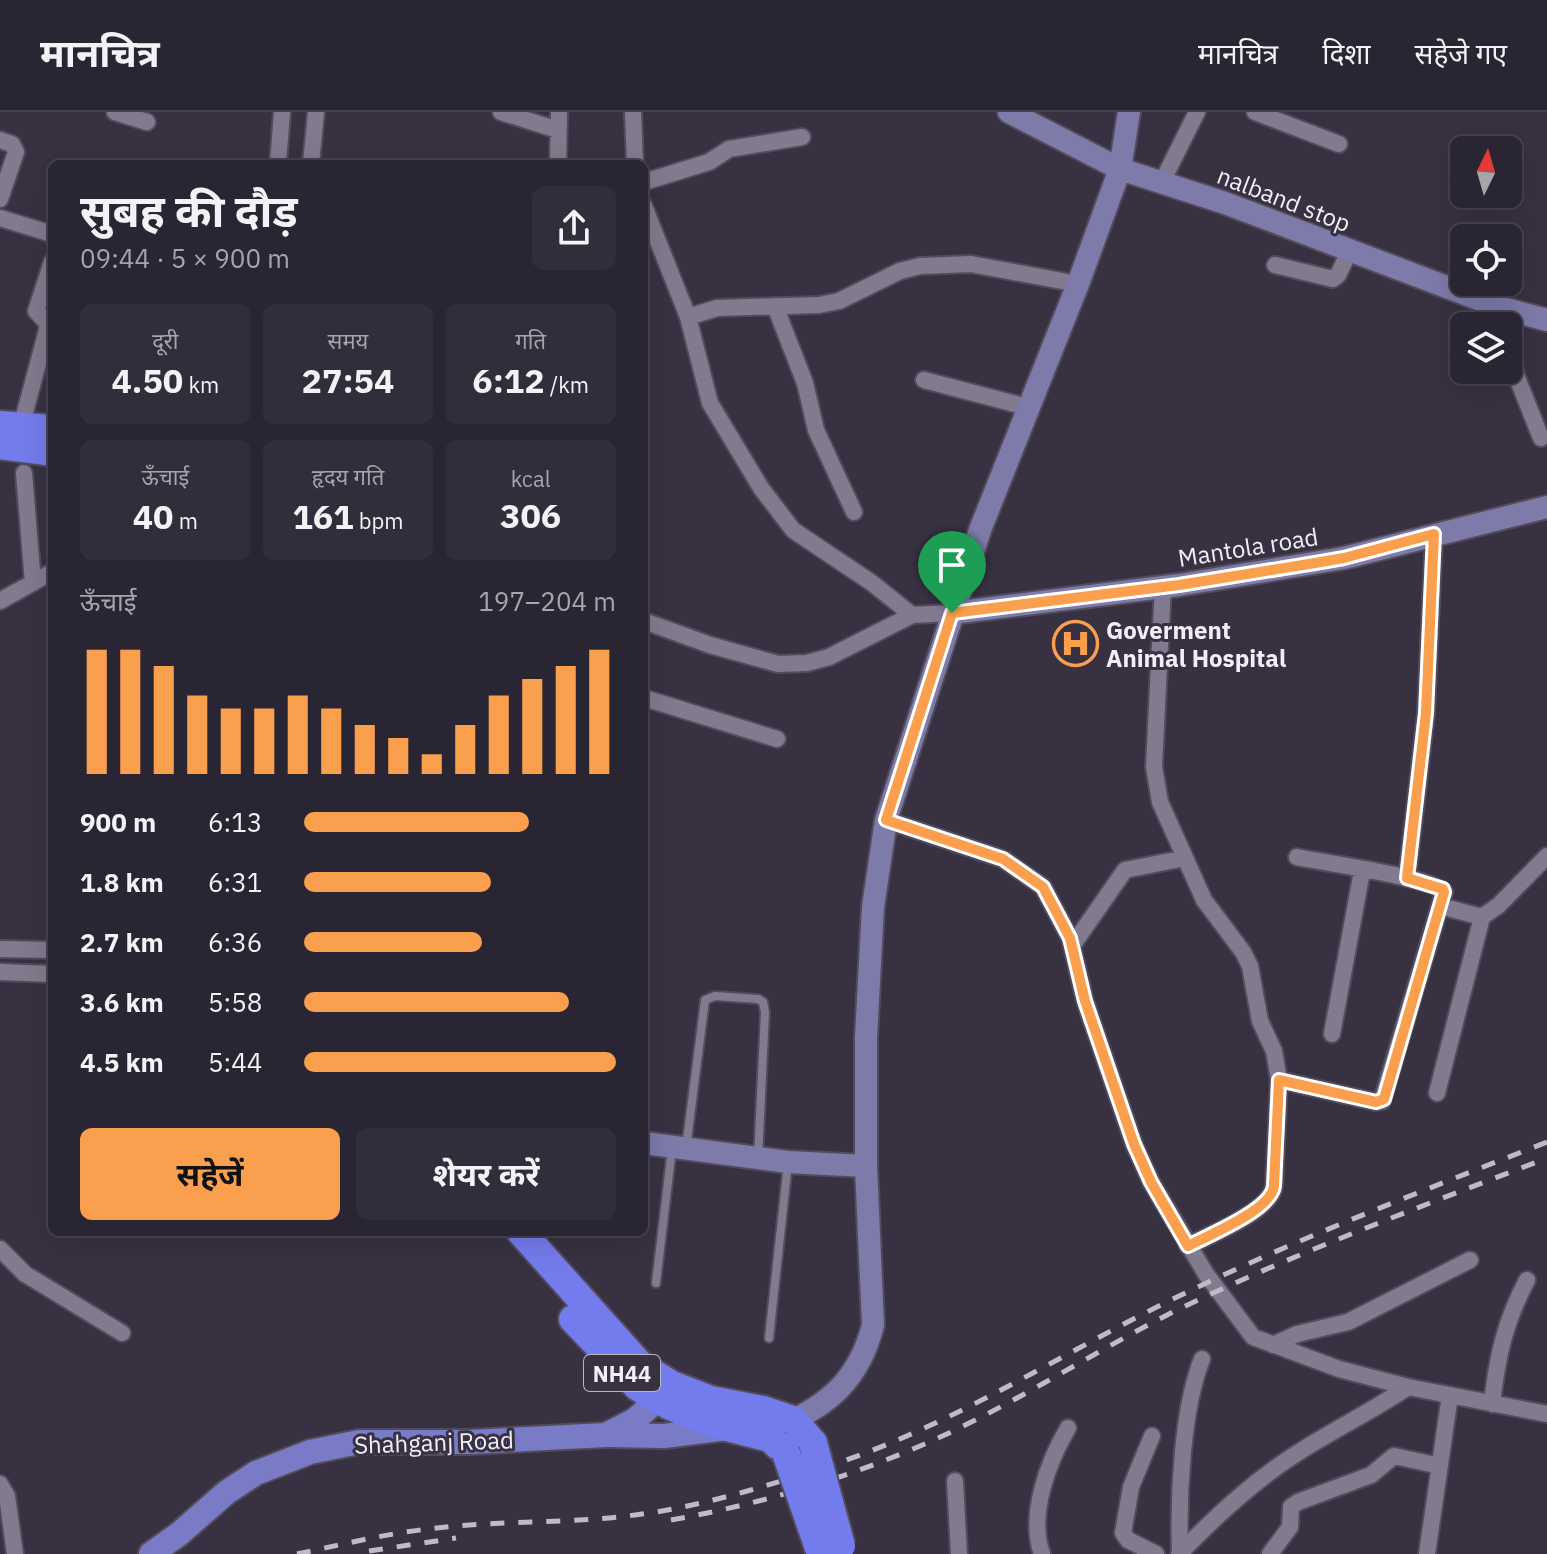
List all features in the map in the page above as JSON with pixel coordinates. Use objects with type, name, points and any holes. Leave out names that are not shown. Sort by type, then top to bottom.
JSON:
[{"type":"highway","points":[[7,432],[48,429]]},
{"type":"highway","points":[[7,432],[48,450]]},
{"type":"highway","name":"NH44","points":[[502,1236],[625,1376],[666,1393],[711,1423],[770,1438],[786,1453],[835,1551]]},
{"type":"highway","name":"NH44","points":[[525,1236],[666,1393],[763,1410],[793,1420],[813,1443],[835,1551]]},
{"type":"main road","points":[[606,1435],[624,1418],[631,1403],[625,1376]]},
{"type":"main road","name":"Shahganj Road","points":[[606,1435],[635,1420],[666,1393]]},
{"type":"main road","name":"Shahganj Road","points":[[151,1554],[227,1492],[256,1473],[310,1452],[359,1442],[664,1436],[732,1428]]},
{"type":"street","points":[[115,112],[147,122]]},
{"type":"street","points":[[278,160],[282,112]]},
{"type":"street","points":[[311,160],[316,112]]},
{"type":"street","points":[[501,112],[558,130]]},
{"type":"street","points":[[558,160],[559,112]]},
{"type":"street","points":[[633,112],[635,160]]},
{"type":"street","name":"nalband stop","points":[[1009,112],[1120,169],[1225,203],[1491,312]]},
{"type":"street","points":[[793,1420],[830,1399],[851,1375],[870,1339],[873,1309],[866,1166],[866,1037],[873,907],[886,820],[980,530],[1078,284],[1120,169],[1129,112]]},
{"type":"street","points":[[1162,182],[1197,112]]},
{"type":"street","points":[[1255,112],[1339,144]]},
{"type":"street","points":[[648,181],[709,162],[729,149],[802,137]]},
{"type":"street","points":[[0,140],[12,144],[16,152],[0,199]]},
{"type":"street","points":[[648,216],[688,317],[710,403],[722,427],[793,530],[872,583],[908,618]]},
{"type":"street","points":[[0,218],[48,233]]},
{"type":"street","points":[[1275,265],[1333,279],[1349,252]]},
{"type":"street","points":[[688,317],[717,308],[819,305],[839,301],[900,271],[920,266],[971,264],[1078,284]]},
{"type":"street","points":[[7,432],[48,327],[36,311],[48,274]]},
{"type":"street","points":[[775,306],[805,383],[816,430],[854,512]]},
{"type":"street","name":"nalband stop","points":[[1522,318],[1547,320]]},
{"type":"street","points":[[924,380],[1027,407]]},
{"type":"street","points":[[1520,384],[1541,438]]},
{"type":"street","points":[[24,473],[33,583]]},
{"type":"street","name":"Mantola road","points":[[952,613],[1163,586],[1344,558],[1547,507]]},
{"type":"street","points":[[1407,878],[1426,713],[1434,534]]},
{"type":"street","points":[[0,601],[48,574]]},
{"type":"street","points":[[1163,586],[1154,767],[1160,802],[1204,900],[1250,966],[1260,1021],[1274,1051],[1279,1080],[1271,1198],[1188,1246]]},
{"type":"street","points":[[648,622],[710,645],[778,664],[793,664],[829,657],[908,618],[952,613]]},
{"type":"street","points":[[648,699],[777,739]]},
{"type":"street","points":[[886,820],[1010,863],[1043,887],[1067,931],[1085,1001],[1134,1144],[1151,1182],[1188,1246],[1253,1337],[1339,1369],[1408,1387],[1547,1414]]},
{"type":"street","points":[[1437,1093],[1482,917],[1499,905],[1547,856]]},
{"type":"street","points":[[1279,1080],[1382,1101],[1443,889],[1407,878],[1297,857]]},
{"type":"street","points":[[1072,946],[1125,870],[1185,858]]},
{"type":"street","points":[[1332,1034],[1362,871]]},
{"type":"street","points":[[1440,906],[1482,917]]},
{"type":"street","points":[[0,949],[48,950]]},
{"type":"street","points":[[0,972],[48,974]]},
{"type":"street","points":[[648,1144],[758,1159],[866,1166]]},
{"type":"street","points":[[0,1249],[25,1274],[122,1333]]},
{"type":"street","points":[[1273,1345],[1297,1334],[1348,1322],[1470,1260]]},
{"type":"street","points":[[1492,1404],[1497,1357],[1510,1316],[1527,1280]]},
{"type":"street","points":[[1180,1553],[1179,1523],[1190,1398],[1202,1359]]},
{"type":"street","points":[[1180,1553],[1258,1481],[1307,1447],[1366,1415],[1408,1387]]},
{"type":"street","points":[[1427,1554],[1450,1395]]},
{"type":"street","points":[[1042,1554],[1037,1527],[1048,1466],[1068,1428]]},
{"type":"street","points":[[1152,1436],[1131,1487],[1123,1533],[1128,1540],[1156,1554]]},
{"type":"street","points":[[1270,1554],[1290,1527],[1291,1507],[1298,1502],[1371,1475],[1394,1456],[1440,1466]]},
{"type":"street","points":[[955,1481],[959,1554]]},
{"type":"street","points":[[0,1484],[7,1496],[15,1554]]},
{"type":"lane","points":[[656,1283],[705,1000],[715,996],[763,1002],[758,1159]]},
{"type":"lane","points":[[769,1338],[788,1162]]},
{"type":"railway","points":[[297,1554],[428,1529],[609,1518],[684,1507],[829,1466],[874,1450],[961,1411],[1171,1300],[1263,1257],[1547,1142]]},
{"type":"railway","points":[[671,1520],[798,1490],[920,1446],[986,1415],[1145,1327],[1222,1289],[1360,1230],[1547,1158]]},
{"type":"railway","points":[[369,1551],[456,1538]]},
{"type":"place","name":"Goverment Animal Hospital","points":[[1075,644]]},
{"type":"route","points":[[1434,534],[1426,713],[1407,878],[1443,889],[1444,892],[1384,1099],[1376,1102],[1279,1080],[1271,1198],[1188,1246],[1151,1182],[1134,1144],[1085,1001],[1070,938],[1043,887],[1003,859],[886,820],[952,613],[1179,585],[1315,563],[1434,534]]}]
